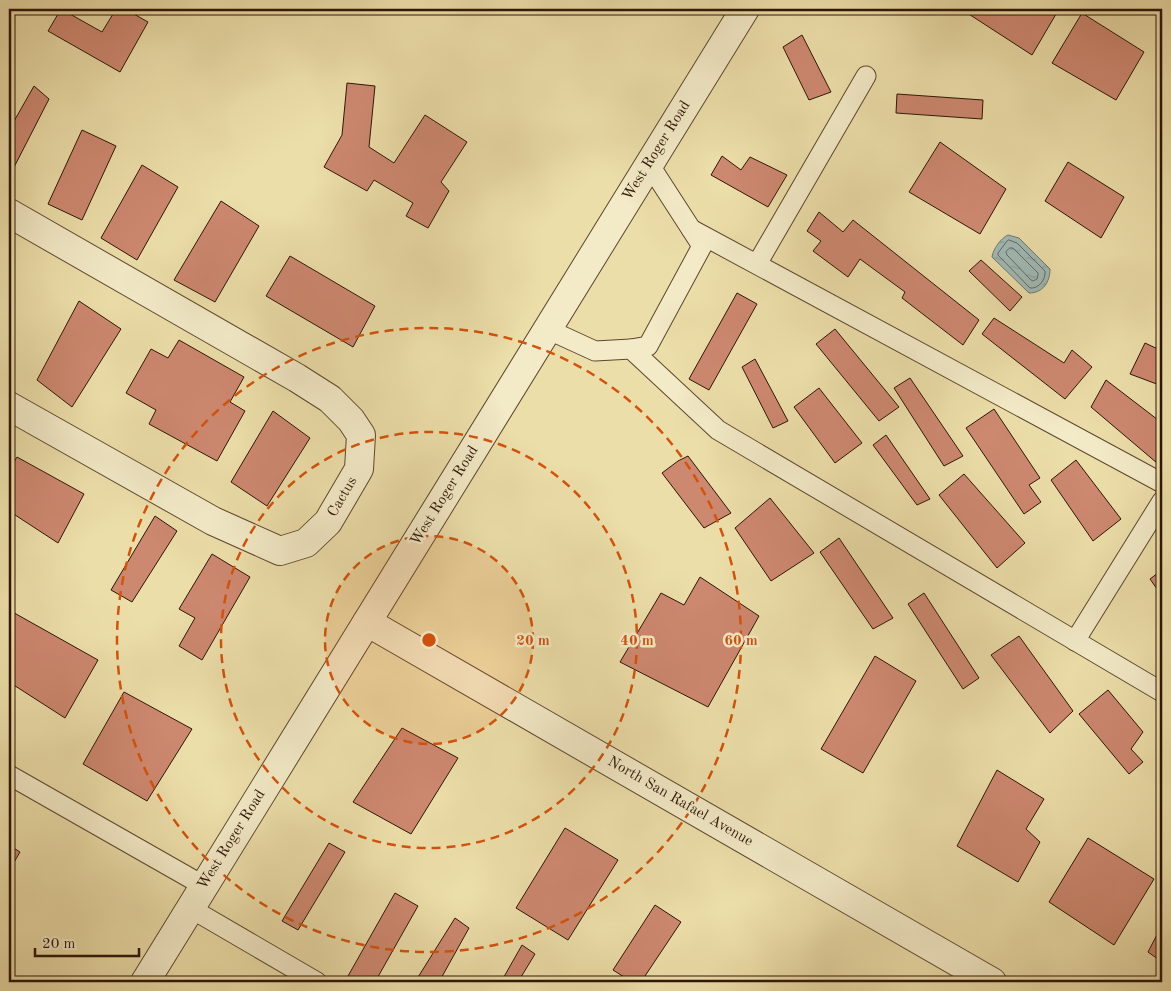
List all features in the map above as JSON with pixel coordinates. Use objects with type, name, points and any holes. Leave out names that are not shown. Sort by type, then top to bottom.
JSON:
[{"type":"street","name":"West Roger Road","points":[[144,982],[745,9]]},
{"type":"street","name":"Cactus","points":[[9,213],[297,378],[330,399],[351,420],[361,435],[359,469],[328,522],[306,543],[280,551],[213,521],[9,406]]},
{"type":"street","name":"North San Rafael Avenue","points":[[367,622],[992,982]]},
{"type":"lane","points":[[757,264],[866,76]]},
{"type":"lane","points":[[547,329],[595,351],[648,346],[702,246],[649,164]]},
{"type":"lane","points":[[691,229],[1162,483]]},
{"type":"lane","points":[[631,349],[718,430],[1162,692]]},
{"type":"lane","points":[[1075,641],[1162,501]]},
{"type":"lane","points":[[9,775],[197,897],[317,982]]},
{"type":"water","points":[[1008,235],[1019,238],[1050,269],[1049,278],[1042,289],[1029,293],[992,257],[998,244]]},
{"type":"building","points":[[61,9],[102,32],[116,9],[125,9],[148,22],[120,72],[48,31]]},
{"type":"building","points":[[961,9],[1059,9],[1032,55]]},
{"type":"building","points":[[1082,13],[1144,52],[1116,100],[1052,63]]},
{"type":"building","points":[[802,35],[831,92],[809,100],[783,47]]},
{"type":"building","points":[[347,83],[375,86],[369,147],[394,163],[425,115],[467,142],[441,182],[449,191],[428,228],[406,216],[413,203],[374,180],[367,191],[324,167],[342,135]]},
{"type":"building","points":[[34,86],[49,99],[9,177],[9,130]]},
{"type":"building","points":[[897,94],[983,100],[982,119],[896,113]]},
{"type":"building","points":[[82,130],[116,146],[82,220],[48,204]]},
{"type":"building","points":[[940,142],[1006,189],[980,234],[909,192]]},
{"type":"building","points":[[722,156],[741,170],[750,157],[787,175],[768,207],[711,175]]},
{"type":"building","points":[[1068,162],[1124,197],[1101,238],[1045,201]]},
{"type":"building","points":[[142,165],[178,187],[137,260],[101,238]]},
{"type":"building","points":[[221,201],[259,226],[215,302],[174,280]]},
{"type":"building","points":[[819,212],[843,232],[853,220],[979,320],[963,345],[902,298],[905,292],[860,259],[848,277],[813,251],[821,241],[807,231]]},
{"type":"building","points":[[290,256],[375,306],[353,347],[266,296]]},
{"type":"building","points":[[981,260],[1022,297],[1010,311],[969,271]]},
{"type":"building","points":[[737,293],[757,304],[709,390],[689,379]]},
{"type":"building","points":[[79,301],[121,329],[72,407],[37,380]]},
{"type":"building","points":[[994,318],[1064,363],[1072,350],[1092,367],[1065,399],[982,334]]},
{"type":"building","points":[[835,329],[899,407],[879,421],[816,344]]},
{"type":"building","points":[[179,340],[244,377],[230,402],[245,411],[217,461],[149,424],[156,410],[126,393],[151,349],[168,358]]},
{"type":"building","points":[[1145,343],[1162,351],[1162,386],[1130,374]]},
{"type":"building","points":[[755,359],[788,421],[773,428],[742,367]]},
{"type":"building","points":[[910,378],[963,456],[944,466],[894,388]]},
{"type":"building","points":[[1106,380],[1162,423],[1162,457],[1157,463],[1091,407]]},
{"type":"building","points":[[819,388],[862,443],[835,463],[794,407]]},
{"type":"building","points":[[994,409],[1040,478],[1029,485],[1041,502],[1024,514],[966,428]]},
{"type":"building","points":[[273,411],[310,438],[267,506],[231,482]]},
{"type":"building","points":[[886,435],[930,499],[917,505],[873,445]]},
{"type":"building","points":[[688,456],[731,513],[704,528],[662,473]]},
{"type":"building","points":[[17,457],[84,494],[58,543],[9,511],[9,470]]},
{"type":"building","points":[[1076,460],[1121,519],[1093,541],[1051,480]]},
{"type":"building","points":[[964,474],[1025,543],[997,568],[939,495]]},
{"type":"building","points":[[770,498],[814,553],[771,581],[735,528]]},
{"type":"building","points":[[155,516],[177,531],[132,602],[111,590]]},
{"type":"building","points":[[839,538],[893,618],[873,629],[820,552]]},
{"type":"building","points":[[212,554],[250,577],[202,660],[179,646],[195,618],[179,609]]},
{"type":"building","points":[[1162,570],[1162,596],[1150,579]]},
{"type":"building","points":[[700,577],[759,616],[708,707],[620,662],[661,593],[684,605]]},
{"type":"building","points":[[924,593],[979,678],[963,689],[908,604]]},
{"type":"building","points":[[9,610],[98,660],[65,718],[9,682]]},
{"type":"building","points":[[1019,636],[1073,711],[1050,733],[991,655]]},
{"type":"building","points":[[875,656],[916,681],[863,773],[821,749]]},
{"type":"building","points":[[1108,690],[1143,732],[1131,749],[1143,762],[1129,774],[1079,714]]},
{"type":"building","points":[[124,692],[192,729],[147,801],[83,764]]},
{"type":"building","points":[[402,728],[458,758],[411,834],[353,802]]},
{"type":"building","points":[[997,770],[1044,799],[1026,829],[1040,842],[1018,882],[957,846]]},
{"type":"building","points":[[565,828],[618,860],[568,940],[516,908]]},
{"type":"building","points":[[1088,838],[1154,879],[1114,945],[1049,902]]},
{"type":"building","points":[[329,843],[345,852],[298,930],[282,921]]},
{"type":"building","points":[[9,845],[20,852],[9,871]]},
{"type":"building","points":[[395,893],[418,906],[375,982],[359,982],[348,976]]},
{"type":"building","points":[[655,905],[681,922],[641,982],[632,982],[613,970]]},
{"type":"building","points":[[455,918],[469,928],[439,982],[415,982]]},
{"type":"building","points":[[1162,925],[1162,962],[1148,952]]},
{"type":"building","points":[[522,945],[535,954],[518,982],[501,982]]}]
